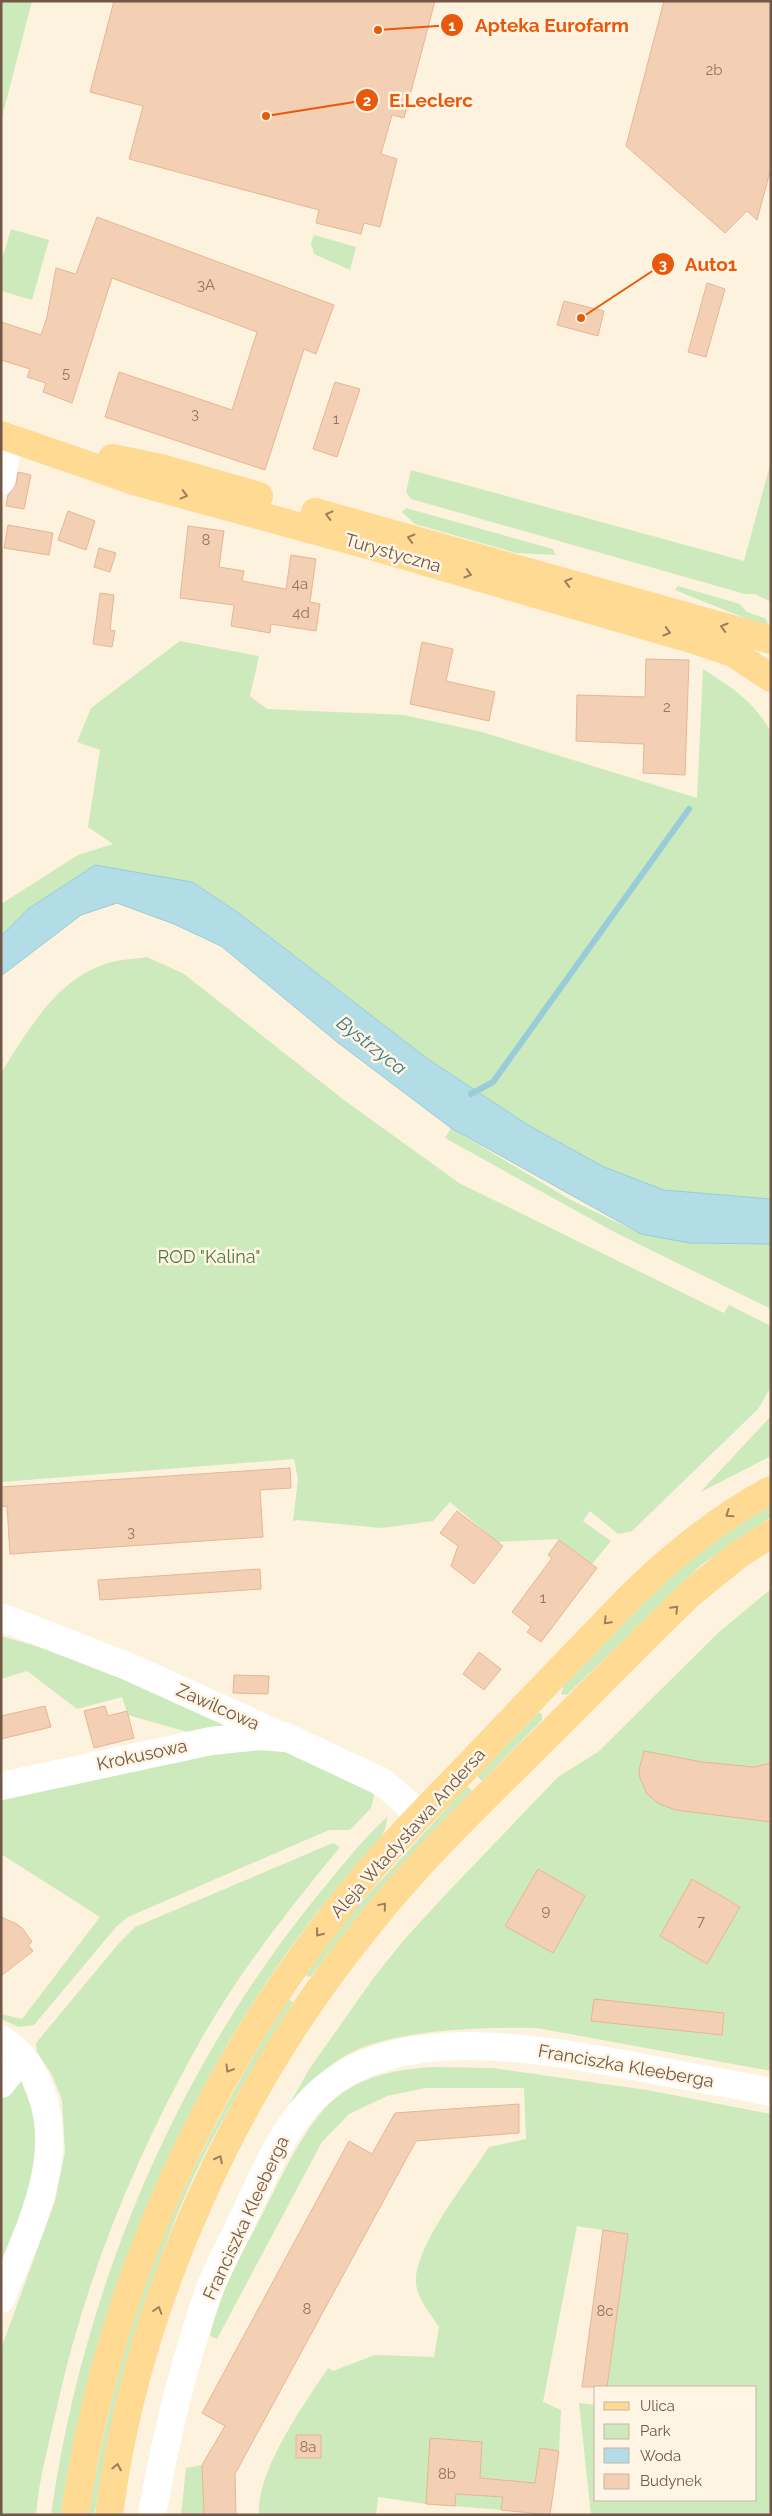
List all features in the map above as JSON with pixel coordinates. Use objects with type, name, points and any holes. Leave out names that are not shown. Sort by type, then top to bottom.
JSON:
[{"type":"main road","name":"Turystyczna","points":[[5,436],[161,468],[771,640]]},
{"type":"main road","name":"Turystyczna","points":[[5,436],[137,482],[379,548],[691,639],[733,653],[771,678]]},
{"type":"main road","name":"Aleja Władysława Andersa","points":[[75,2515],[98,2393],[116,2331],[146,2245],[173,2178],[214,2096],[262,2015],[286,1979],[346,1899],[420,1815],[538,1692],[667,1562],[712,1525],[771,1490]]},
{"type":"main road","name":"Aleja Władysława Andersa","points":[[109,2515],[120,2452],[138,2376],[161,2300],[181,2246],[215,2167],[249,2103],[285,2041],[313,1999],[356,1940],[409,1876],[702,1583],[738,1555],[771,1534]]},
{"type":"main road","points":[[538,1692],[565,1718]]},
{"type":"main road","points":[[286,1979],[313,1999]]},
{"type":"street","points":[[1,481],[5,436]]},
{"type":"street","name":"Zawilcowa","points":[[1,1617],[127,1666],[285,1738],[284,1736],[304,1744],[384,1783],[420,1815]]},
{"type":"street","name":"Krokusowa","points":[[1,1786],[211,1741],[259,1736],[285,1738]]},
{"type":"street","points":[[1,2039],[12,2070],[36,2078],[48,2112],[50,2135],[49,2156],[37,2203],[1,2299]]},
{"type":"street","name":"Franciszka Kleeberga","points":[[152,2515],[165,2440],[209,2292],[273,2155],[288,2129],[308,2104],[331,2084],[360,2066],[396,2055],[462,2046],[493,2046],[565,2054],[771,2092]]},
{"type":"green space","points":[[1,1],[32,1],[1,121]]},
{"type":"green space","points":[[11,229],[49,240],[32,300],[1,291],[1,263]]},
{"type":"green space","points":[[314,235],[356,247],[350,270],[314,254],[311,243]]},
{"type":"green space","points":[[771,461],[771,602],[755,594],[745,594],[411,499],[406,492],[411,470],[744,561]]},
{"type":"green space","points":[[406,508],[553,549],[556,555],[516,553],[415,524],[402,512]]},
{"type":"green space","points":[[678,586],[740,604],[747,612],[765,618],[769,626],[675,590]]},
{"type":"green space","points":[[180,641],[259,656],[250,696],[267,709],[404,715],[482,732],[697,798],[703,669],[750,703],[771,732],[771,1199],[664,1190],[604,1167],[528,1125],[428,1059],[240,914],[192,882],[28,909],[1,936],[1,904],[78,855],[113,844],[88,827],[100,750],[77,742],[91,708]]},
{"type":"green space","name":"ROD \"Kalina\"","points":[[147,957],[184,974],[344,1100],[459,1183],[724,1313],[729,1305],[771,1326],[771,1387],[758,1409],[632,1531],[618,1534],[590,1511],[583,1521],[611,1541],[592,1564],[557,1539],[497,1542],[450,1502],[433,1521],[382,1528],[293,1521],[298,1479],[294,1459],[1,1482],[1,1073],[34,1022],[47,1006],[76,979],[93,969],[112,962]]},
{"type":"green space","points":[[451,1128],[569,1199],[641,1234],[690,1243],[771,1244],[771,1309],[618,1234],[445,1138]]},
{"type":"green space","points":[[771,1416],[771,1456],[701,1492],[704,1488]]},
{"type":"green space","points":[[771,1502],[771,1517],[701,1565],[567,1695],[561,1694],[564,1685],[677,1569]]},
{"type":"green space","points":[[771,1589],[771,2071],[537,2028],[467,2029],[416,2034],[369,2045],[350,2053],[325,2070],[289,2105],[310,2068],[375,1976],[403,1941],[446,1894],[558,1777],[598,1752],[719,1632]]},
{"type":"green space","points":[[1,1636],[116,1669],[221,1717],[227,1727],[191,1733],[128,1715],[122,1697],[77,1709],[27,1671],[1,1679]]},
{"type":"green space","points":[[539,1712],[542,1714],[542,1720],[482,1781],[477,1776]]},
{"type":"green space","points":[[275,1745],[372,1791],[374,1796],[371,1808],[350,1830],[329,1830],[128,1917],[116,1927],[34,2025],[19,2027],[3,2020],[1,2014],[22,2019],[100,1917],[1,1854],[1,1800],[218,1751]]},
{"type":"green space","points":[[467,1786],[472,1791],[388,1881],[311,1976],[307,1977],[306,1974],[352,1912]]},
{"type":"green space","points":[[387,1817],[382,1836],[378,1842],[314,1916],[256,1999],[199,2095],[171,2152],[145,2210],[122,2269],[102,2329],[85,2390],[61,2515],[51,2515],[65,2433],[85,2352],[110,2272],[140,2193],[175,2117],[215,2044],[260,1973],[309,1906],[356,1849]]},
{"type":"green space","points":[[333,1843],[340,1847],[265,1942],[214,2017],[154,2130],[115,2220],[82,2312],[48,2447],[39,2488],[36,2515],[1,2515],[1,2349],[55,2201],[65,2152],[62,2100],[52,2075],[37,2052],[36,2043],[120,1942],[135,1927]]},
{"type":"green space","points":[[288,1999],[293,2002],[215,2134],[175,2219],[133,2344],[102,2473],[94,2515],[88,2515],[113,2394],[129,2334],[148,2276],[177,2204],[211,2134],[248,2066]]},
{"type":"green space","points":[[433,2067],[493,2068],[647,2090],[771,2114],[771,2515],[591,2515],[579,2403],[594,2405],[594,2501],[757,2501],[757,2386],[607,2386],[628,2234],[577,2226],[543,2402],[561,2410],[559,2451],[540,2448],[531,2512],[426,2504],[378,2497],[376,2515],[259,2515],[260,2497],[274,2458],[295,2419],[328,2368],[333,2371],[375,2355],[434,2357],[439,2327],[419,2295],[416,2283],[418,2268],[424,2251],[444,2213],[489,2147],[526,2139],[524,2088],[425,2088],[387,2096],[349,2114],[322,2142],[217,2339],[210,2336],[218,2304],[231,2274],[285,2169],[315,2121],[337,2097],[348,2089],[383,2074]]},
{"type":"green space","points":[[20,2081],[30,2086],[39,2161],[1,2270],[1,2094]]},
{"type":"green space","points":[[202,2465],[204,2515],[181,2515],[186,2468]]},
{"type":"water","name":"Bystrzyca","points":[[95,865],[192,882],[240,914],[428,1059],[528,1125],[604,1167],[664,1190],[771,1199],[771,1244],[690,1243],[641,1234],[451,1128],[337,1042],[221,946],[174,924],[117,903],[81,915],[1,976],[1,936],[28,909]]},
{"type":"building","points":[[114,1],[435,1],[404,118],[392,115],[381,154],[397,159],[380,227],[364,223],[361,234],[316,223],[319,210],[129,159],[143,106],[90,92]]},
{"type":"building","points":[[664,1],[771,1],[771,168],[757,220],[747,211],[725,233],[626,146]]},
{"type":"building","points":[[97,217],[334,305],[316,354],[304,349],[265,470],[105,417],[119,372],[232,410],[257,332],[112,278],[72,403],[43,392],[46,383],[27,377],[30,369],[1,360],[1,322],[41,335],[47,317],[56,268],[76,274]]},
{"type":"building","points":[[707,283],[725,289],[706,357],[688,352]]},
{"type":"building","points":[[564,301],[604,311],[598,336],[557,325]]},
{"type":"building","points":[[335,382],[360,389],[337,457],[313,449]]},
{"type":"building","points":[[18,472],[31,475],[24,509],[6,506],[8,495],[16,484]]},
{"type":"building","points":[[68,511],[95,521],[86,550],[58,540]]},
{"type":"building","points":[[8,525],[53,533],[49,555],[4,548]]},
{"type":"building","points":[[188,526],[224,531],[219,567],[244,571],[242,581],[286,589],[291,555],[316,559],[310,602],[320,604],[316,631],[271,624],[270,633],[231,626],[234,605],[180,598]]},
{"type":"building","points":[[99,548],[116,553],[110,572],[94,567]]},
{"type":"building","points":[[100,593],[114,595],[110,630],[115,631],[112,647],[93,644]]},
{"type":"building","points":[[422,642],[453,649],[446,681],[495,692],[489,721],[410,704]]},
{"type":"building","points":[[646,659],[689,660],[685,775],[643,773],[644,744],[576,741],[577,695],[645,697]]},
{"type":"building","points":[[290,1468],[291,1488],[260,1490],[263,1537],[10,1554],[7,1506],[1,1507],[1,1487]]},
{"type":"building","points":[[457,1511],[503,1546],[474,1584],[451,1566],[458,1546],[440,1533]]},
{"type":"building","points":[[559,1540],[597,1568],[541,1642],[527,1632],[531,1627],[512,1612],[552,1558],[548,1555]]},
{"type":"building","points":[[260,1569],[261,1589],[100,1600],[98,1580]]},
{"type":"building","points":[[479,1652],[501,1669],[484,1690],[463,1674]]},
{"type":"building","points":[[234,1675],[269,1676],[268,1694],[233,1693]]},
{"type":"building","points":[[45,1706],[51,1727],[1,1739],[1,1716]]},
{"type":"building","points":[[105,1706],[108,1716],[127,1711],[134,1738],[94,1748],[84,1711]]},
{"type":"building","points":[[644,1751],[702,1762],[754,1767],[771,1763],[771,1822],[676,1810],[659,1804],[647,1794],[640,1778],[639,1770]]},
{"type":"building","points":[[538,1869],[585,1896],[553,1953],[505,1926]]},
{"type":"building","points":[[692,1879],[740,1907],[707,1964],[660,1936]]},
{"type":"building","points":[[1,1917],[17,1924],[23,1929],[32,1942],[28,1945],[33,1951],[1,1976]]},
{"type":"building","points":[[594,1999],[724,2013],[722,2035],[591,2021]]},
{"type":"building","points":[[519,2104],[519,2133],[416,2141],[235,2474],[236,2515],[204,2515],[202,2465],[225,2426],[202,2413],[349,2141],[372,2154],[395,2113]]},
{"type":"building","points":[[603,2230],[628,2234],[607,2386],[582,2387]]},
{"type":"building","points":[[296,2435],[321,2435],[321,2458],[296,2458]]},
{"type":"building","points":[[430,2438],[482,2442],[480,2478],[535,2483],[540,2448],[559,2451],[550,2515],[501,2510],[503,2497],[456,2494],[455,2506],[426,2504]]},
{"type":"waterway","points":[[471,1094],[493,1082],[689,809]]},
{"type":"place","name":"Apteka Eurofarm","points":[[378,30]]},
{"type":"place","name":"E.Leclerc","points":[[266,116]]},
{"type":"place","name":"Auto1","points":[[581,318]]}]
